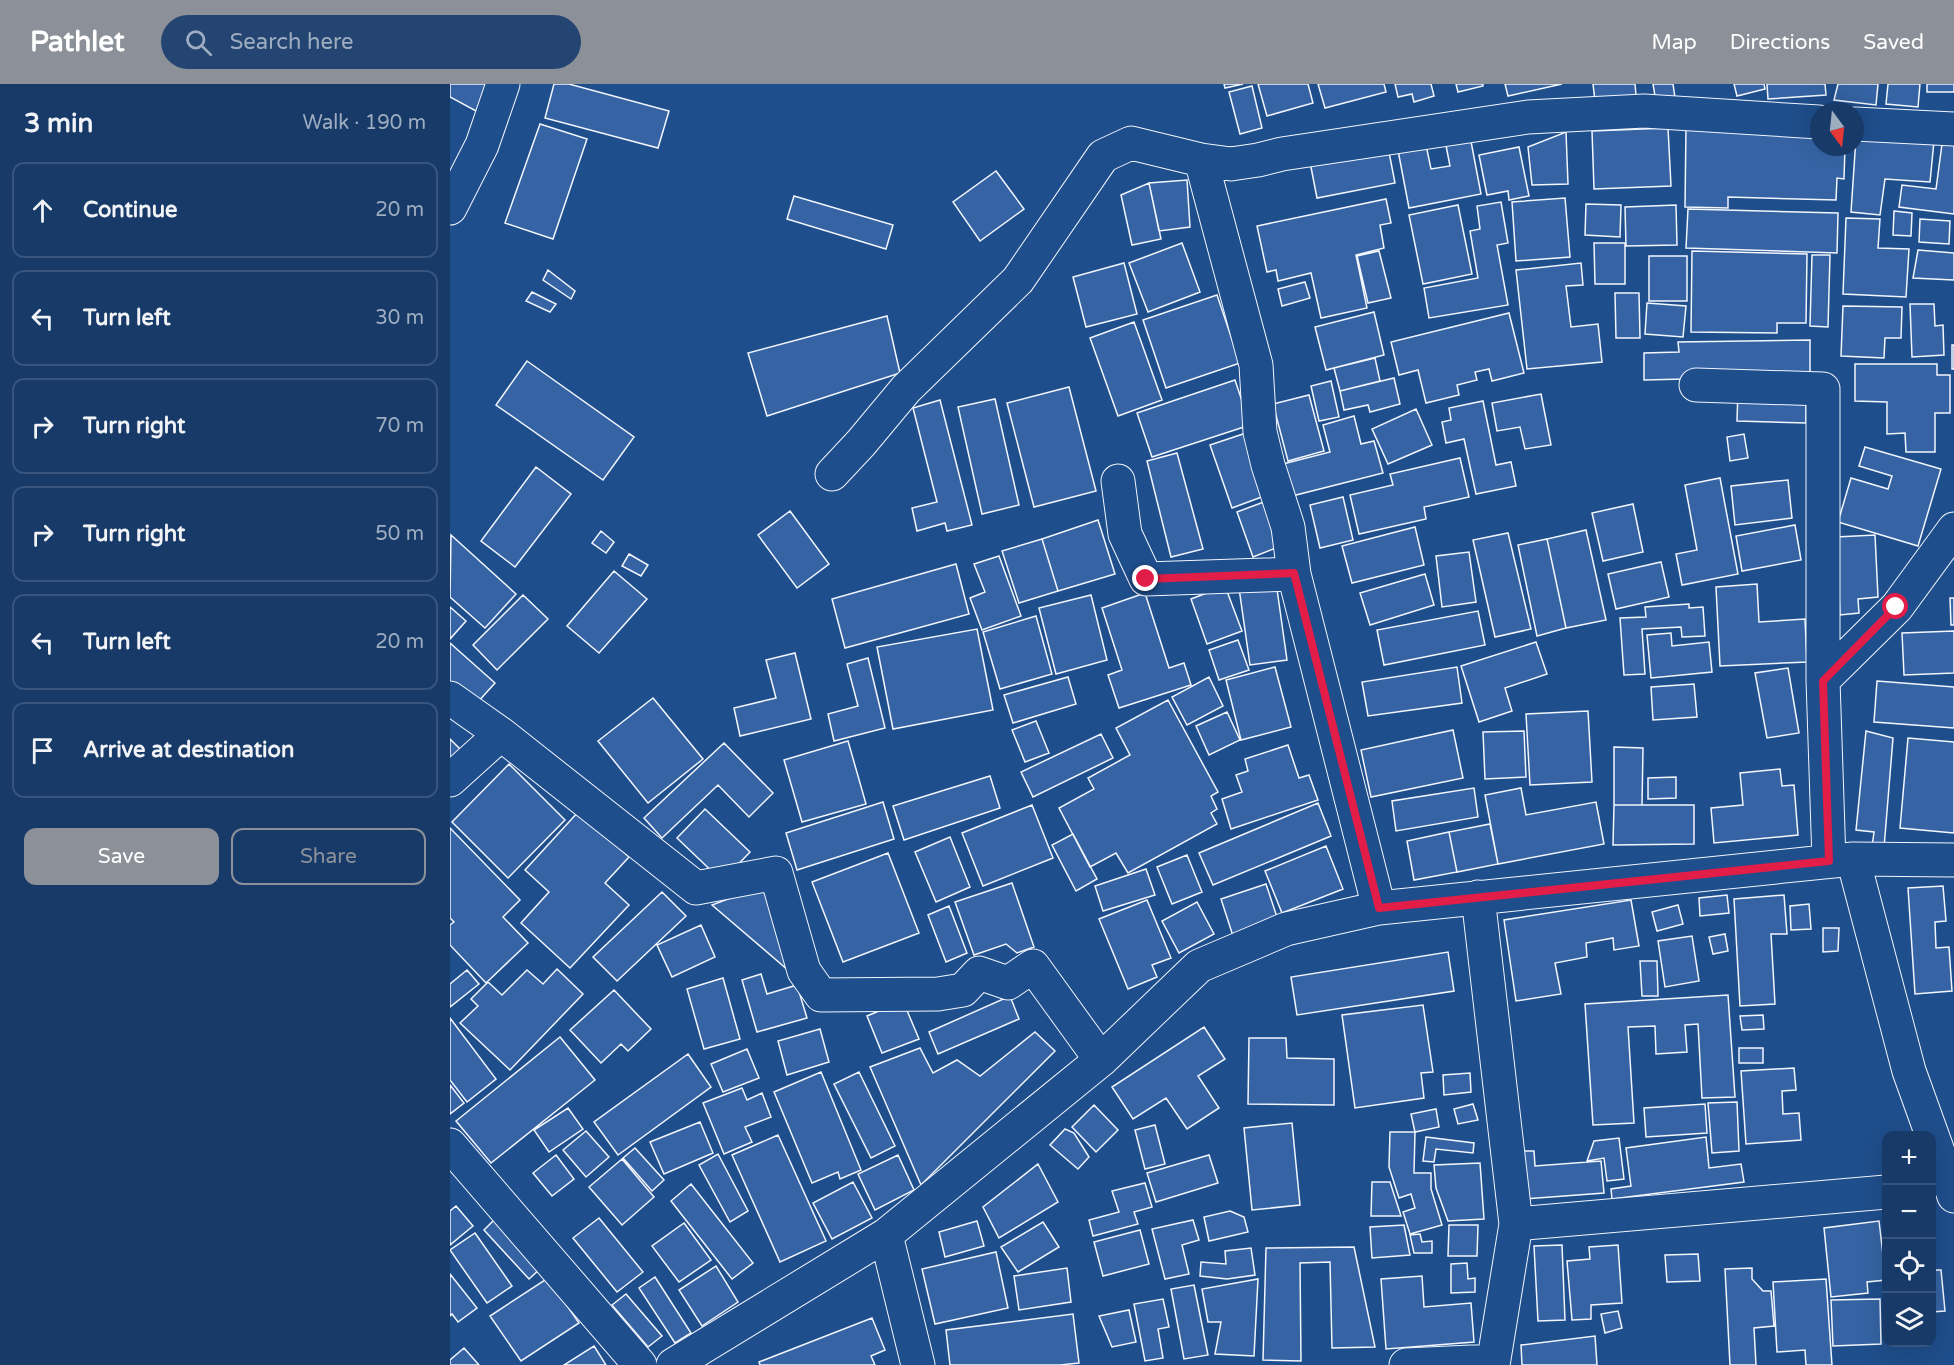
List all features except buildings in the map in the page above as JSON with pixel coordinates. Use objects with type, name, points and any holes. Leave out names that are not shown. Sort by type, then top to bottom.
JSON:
[{"type":"street","points":[[450,208],[482,146],[503,84]]},
{"type":"street","points":[[832,474],[906,389],[1018,280],[1103,156],[1131,143],[1201,160],[1232,164],[1292,152],[1528,117],[1644,111],[1810,121]]},
{"type":"street","points":[[1864,124],[1954,129]]},
{"type":"street","points":[[1201,160],[1256,365],[1260,432],[1288,527],[1294,573],[1379,908]]},
{"type":"street","points":[[1696,385],[1823,389],[1823,681],[1841,860],[1947,1189]]},
{"type":"street","points":[[1118,481],[1125,534],[1146,579],[1294,573]]},
{"type":"street","points":[[1823,681],[1896,607],[1954,529]]},
{"type":"street","points":[[450,698],[501,734],[696,888],[776,873],[804,971],[821,995],[938,994],[963,990],[979,973],[1008,982],[1033,966],[1101,1059]]},
{"type":"street","points":[[450,780],[501,734]]},
{"type":"street","points":[[673,1365],[886,1235],[1101,1059],[1199,966],[1286,928],[1379,908],[1841,860],[1954,860]]},
{"type":"street","points":[[1406,1365],[1493,1363],[1516,1224],[1478,897]]},
{"type":"street","points":[[450,1144],[640,1365]]},
{"type":"street","points":[[1516,1224],[1882,1192]]},
{"type":"street","points":[[886,1235],[918,1365]]},
{"type":"route","points":[[1146,579],[1294,573],[1379,908],[1829,861],[1823,681],[1896,607]]}]
